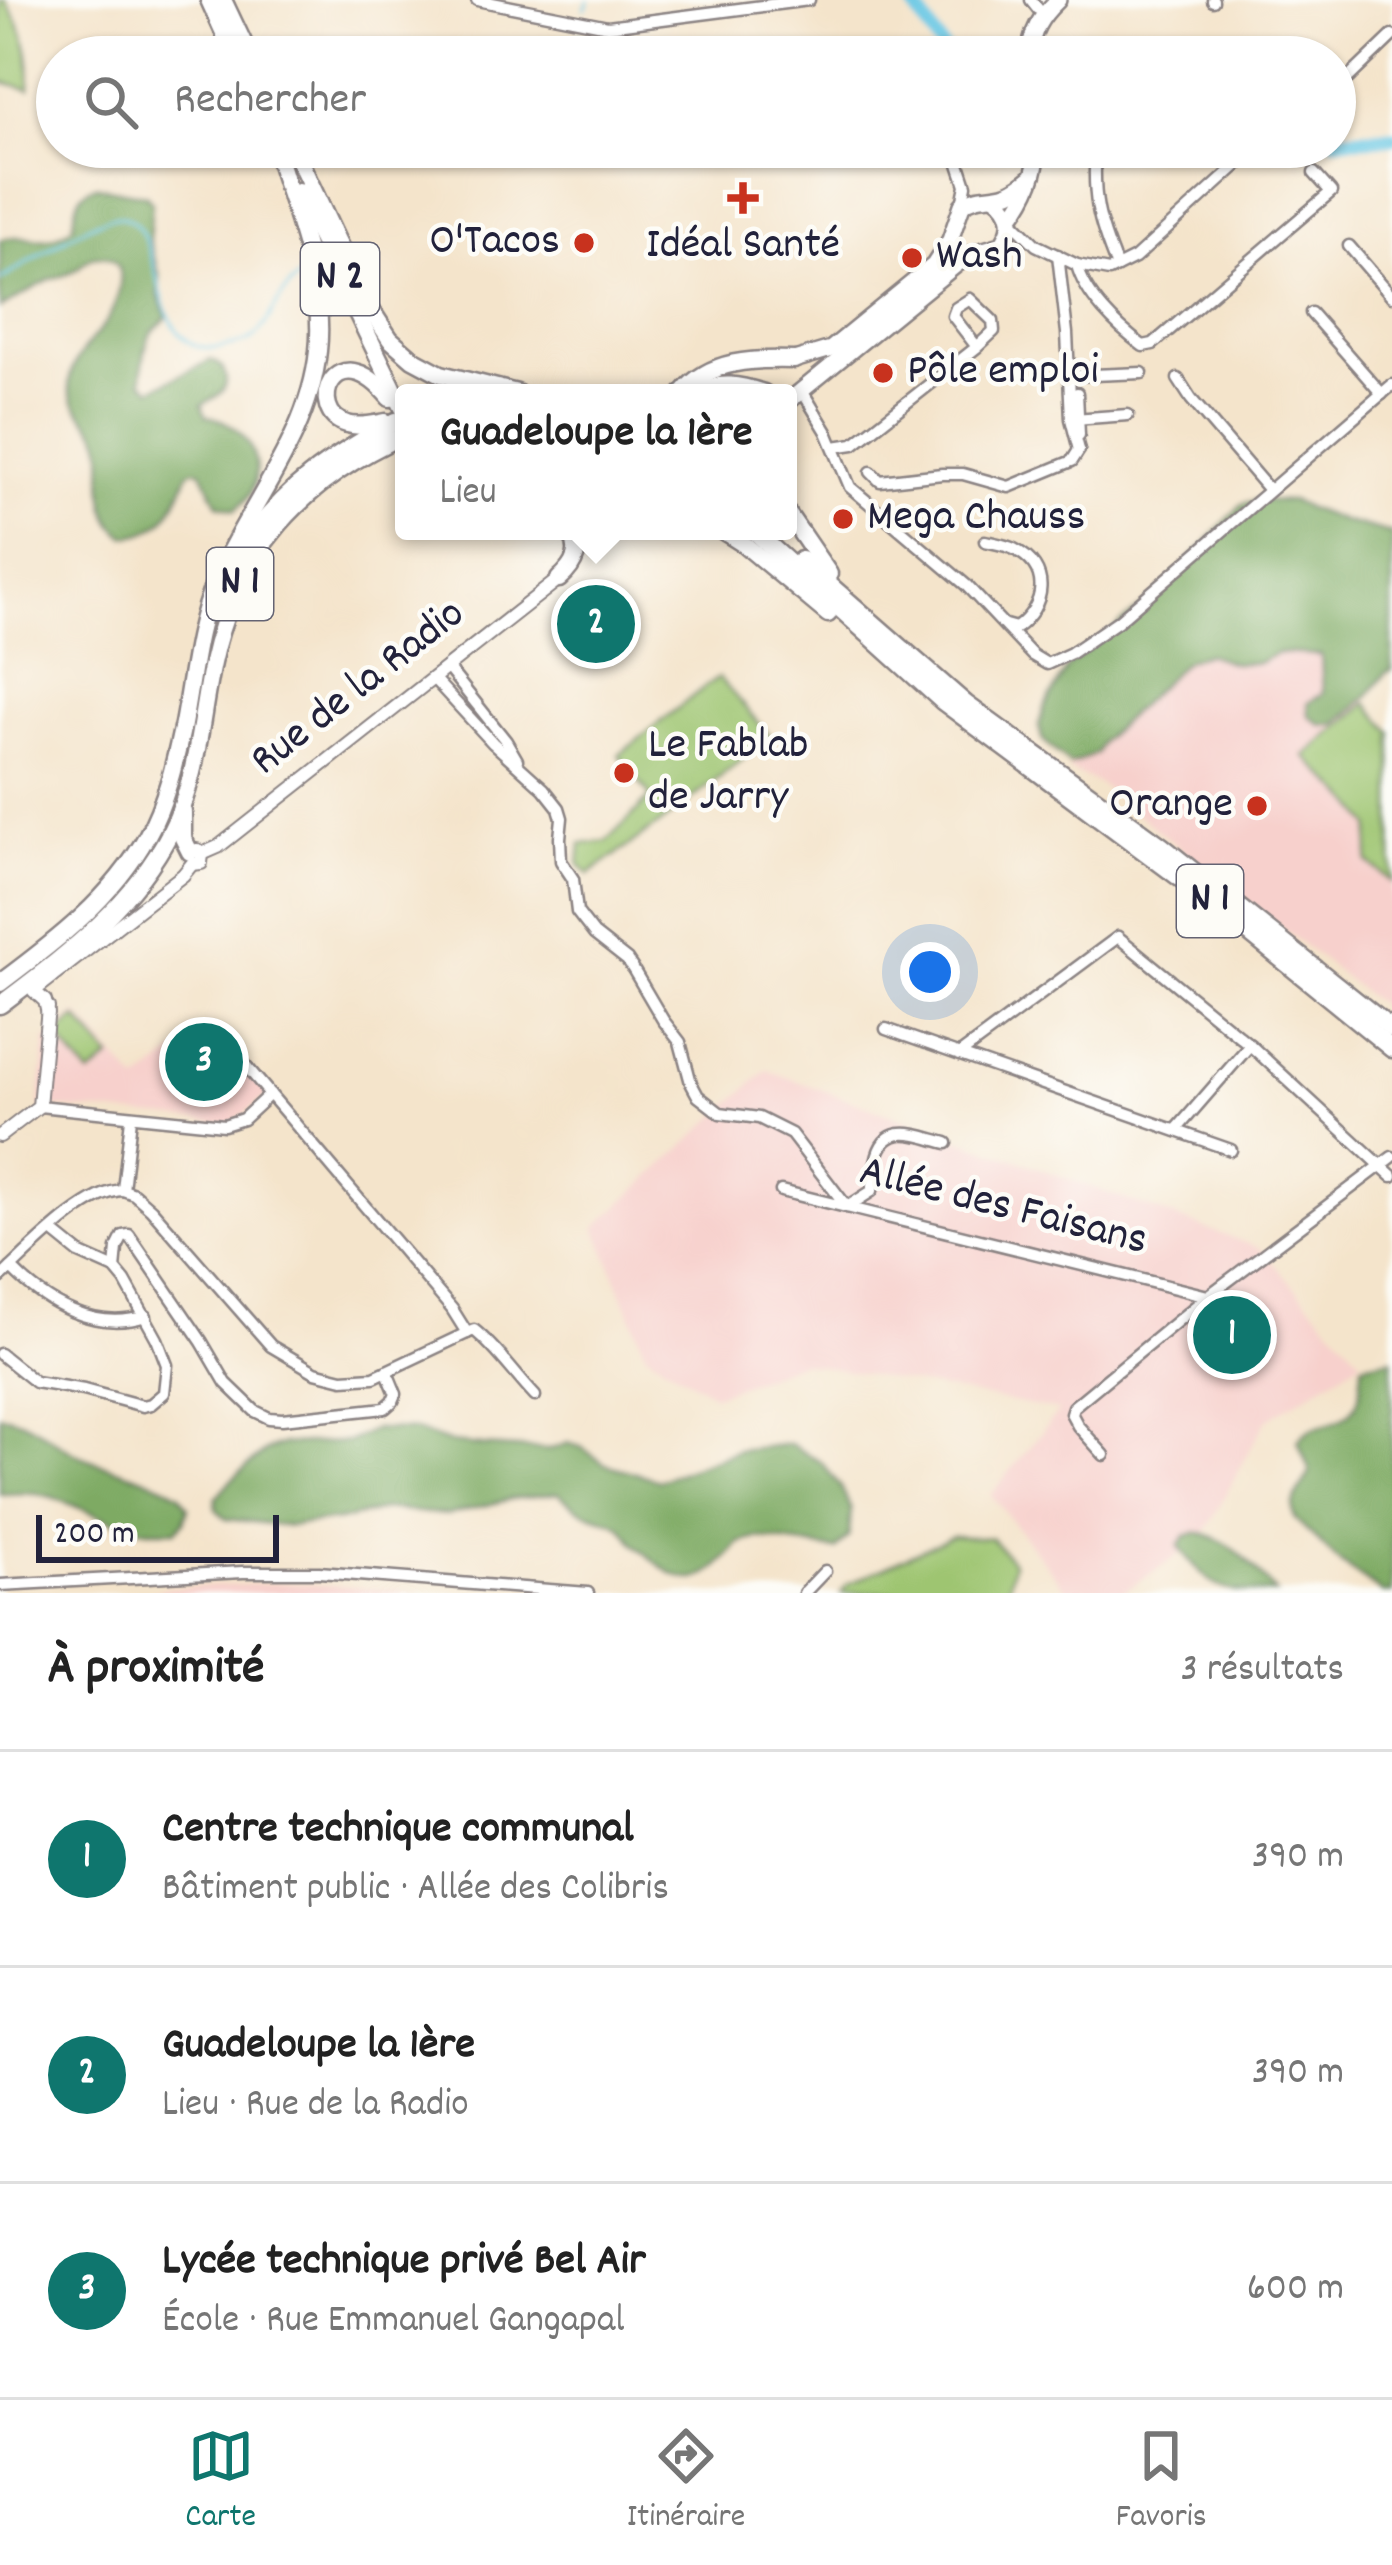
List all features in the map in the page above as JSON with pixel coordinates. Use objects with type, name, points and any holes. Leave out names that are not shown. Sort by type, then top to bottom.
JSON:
[{"type":"highway","points":[[209,0],[225,36]]},
{"type":"highway","points":[[225,0],[241,36]]},
{"type":"highway","points":[[200,639],[213,586],[286,452],[314,377],[320,321],[316,290],[282,168]]},
{"type":"highway","name":"N 2","points":[[286,168],[395,407]]},
{"type":"highway","name":"N 2","points":[[303,168],[366,302],[390,338],[432,370],[477,384]]},
{"type":"highway","points":[[749,384],[747,376],[754,368],[794,360]]},
{"type":"highway","points":[[691,384],[723,365],[794,360]]},
{"type":"highway","name":"N 1","points":[[0,983],[86,913],[147,836],[177,753],[200,639],[234,561],[273,508],[328,460],[395,428]]},
{"type":"highway","name":"N 1","points":[[0,1005],[83,940],[124,901],[153,863],[183,803],[215,651],[249,565],[306,495],[395,431]]},
{"type":"highway","points":[[797,528],[822,565],[920,663]]},
{"type":"highway","points":[[559,579],[577,553],[575,540]]},
{"type":"highway","points":[[737,540],[967,731],[1082,806]]},
{"type":"highway","name":"N 1","points":[[764,540],[929,691],[1196,890],[1392,1052]]},
{"type":"highway","name":"N 1","points":[[780,540],[992,724],[1162,846],[1392,1026]]},
{"type":"highway","points":[[183,803],[182,834],[195,857]]},
{"type":"highway","points":[[0,1016],[34,991]]},
{"type":"main road","points":[[1032,36],[1058,0]]},
{"type":"main road","points":[[797,385],[956,264],[992,247],[1010,230],[1011,218],[1036,168]]},
{"type":"main road","points":[[794,360],[831,349],[927,272],[944,252],[962,205],[977,196],[1014,190],[1031,177]]},
{"type":"main road","points":[[995,196],[1011,218]]},
{"type":"main road","points":[[956,225],[968,245],[992,247]]},
{"type":"main road","points":[[797,394],[862,338]]},
{"type":"street","points":[[477,0],[608,26],[805,0]]},
{"type":"street","points":[[1031,0],[1043,15]]},
{"type":"street","points":[[1356,71],[1392,36]]},
{"type":"street","points":[[960,168],[966,184],[962,205]]},
{"type":"street","points":[[1094,168],[1098,217],[1117,267]]},
{"type":"street","points":[[1011,218],[1036,244],[1077,265],[1102,271],[1135,258],[1234,168]]},
{"type":"street","points":[[1077,265],[1092,296],[1143,346],[1153,344],[1331,192],[1314,173]]},
{"type":"street","points":[[992,247],[1011,242],[1036,244]]},
{"type":"street","points":[[1348,246],[1392,296]]},
{"type":"street","points":[[1058,255],[1072,376]]},
{"type":"street","points":[[871,472],[880,481],[963,474],[1010,487],[1072,461],[1079,450],[1066,287],[1077,265]]},
{"type":"street","points":[[797,401],[816,413],[850,487],[966,585],[1042,662],[1051,663],[1118,621],[1387,390],[1311,313]]},
{"type":"street","points":[[834,447],[854,443],[977,346]]},
{"type":"street","points":[[1072,376],[1142,373]]},
{"type":"street","points":[[1178,380],[1269,490]]},
{"type":"street","points":[[1075,419],[1128,415]]},
{"type":"street","points":[[985,541],[1021,553],[1042,586],[1040,602],[1029,618],[1016,628],[1006,625]]},
{"type":"street","name":"Rue de la Radio","points":[[34,991],[183,875],[195,857],[218,847],[559,579]]},
{"type":"street","points":[[447,667],[506,741],[524,772]]},
{"type":"street","points":[[434,679],[559,808],[562,861],[574,879],[577,912],[593,934],[633,969],[680,1042],[698,1096],[720,1113],[759,1118],[790,1134],[847,1207],[872,1191],[880,1150],[891,1136],[898,1133],[947,1143]]},
{"type":"street","points":[[960,1054],[1118,937],[1250,1045],[1392,1176]]},
{"type":"street","points":[[39,1106],[51,979]]},
{"type":"street","points":[[34,991],[45,1001],[48,1014]]},
{"type":"street","points":[[214,1028],[452,1309],[467,1333]]},
{"type":"street","points":[[886,1029],[1231,1150]]},
{"type":"street","points":[[1176,1130],[1250,1045]]},
{"type":"street","points":[[0,1136],[39,1106],[231,1124],[270,1094]]},
{"type":"street","points":[[123,1190],[131,1118]]},
{"type":"street","points":[[1104,1455],[1074,1420],[1072,1408],[1208,1296],[1392,1156]]},
{"type":"street","points":[[0,1278],[102,1194],[123,1190],[145,1202],[279,1352],[298,1364],[333,1378],[364,1378],[387,1372],[475,1330],[535,1396]]},
{"type":"street","name":"Allée des Faisans","points":[[781,1190],[1208,1296]]},
{"type":"street","points":[[0,1354],[35,1382],[148,1406],[164,1393],[168,1374],[157,1339],[116,1269],[79,1253],[53,1232]]},
{"type":"street","points":[[116,1269],[118,1244],[129,1235],[226,1383],[269,1418],[385,1408],[396,1394],[387,1372]]},
{"type":"street","points":[[11,1268],[41,1295],[85,1316],[113,1322],[146,1316]]},
{"type":"street","points":[[804,1593],[825,1570]]},
{"type":"street","points":[[0,1585],[284,1571],[342,1573],[406,1587],[588,1593]]},
{"type":"shaded area","points":[[1205,634],[1333,636],[1367,703],[1306,756],[1371,826],[1369,862],[1392,882],[1392,1015],[1099,784],[1067,769]]},
{"type":"shaded area","points":[[77,1014],[138,1083],[214,1028],[270,1094],[231,1124],[39,1106],[46,1041]]},
{"type":"shaded area","points":[[767,1070],[1260,1248],[1362,1360],[1266,1420],[1202,1539],[1122,1593],[1069,1593],[991,1495],[1059,1411],[801,1362],[714,1395],[646,1353],[596,1227]]},
{"type":"shaded area","points":[[284,1583],[425,1593],[151,1593],[166,1588]]},
{"type":"green space","points":[[0,0],[5,0],[22,32],[29,89],[0,81]]},
{"type":"green space","points":[[96,186],[146,195],[152,203],[149,241],[160,277],[158,294],[167,316],[148,340],[142,381],[152,389],[211,360],[220,366],[225,386],[202,405],[206,416],[236,429],[246,440],[256,469],[247,498],[235,510],[218,504],[202,471],[195,469],[189,472],[168,515],[150,530],[125,536],[110,518],[101,441],[69,389],[76,361],[114,307],[120,279],[116,263],[91,257],[72,272],[0,308],[0,240],[46,239],[63,233],[73,225],[81,196]]},
{"type":"green space","points":[[1290,501],[1392,534],[1392,670],[1335,725],[1321,725],[1309,715],[1308,703],[1323,693],[1321,655],[1277,653],[1258,663],[1233,663],[1206,654],[1186,660],[1101,742],[1096,753],[1070,765],[1042,739],[1039,725],[1068,666],[1160,592],[1242,504]]},
{"type":"green space","points":[[719,678],[771,737],[589,874],[579,864],[581,844],[607,841],[651,797],[619,755]]},
{"type":"green space","points":[[1367,703],[1392,732],[1392,882],[1368,862],[1371,826],[1305,756]]},
{"type":"green space","points":[[77,1018],[111,1058],[90,1076],[56,1036]]},
{"type":"green space","points":[[1392,1358],[1392,1593],[1382,1593],[1342,1564],[1294,1518],[1293,1511],[1310,1472],[1298,1441],[1312,1429],[1350,1412],[1359,1395],[1363,1364]]},
{"type":"green space","points":[[0,1415],[34,1427],[83,1457],[180,1494],[188,1507],[184,1522],[176,1530],[147,1530],[52,1497],[0,1494]]},
{"type":"green space","points":[[374,1429],[414,1430],[451,1443],[482,1446],[549,1450],[568,1443],[605,1464],[659,1480],[738,1450],[790,1444],[822,1463],[840,1486],[851,1509],[849,1536],[836,1550],[757,1538],[739,1543],[713,1571],[690,1579],[653,1560],[620,1526],[581,1510],[558,1493],[448,1515],[384,1509],[289,1526],[226,1519],[216,1509],[216,1497],[265,1451],[283,1444],[348,1442]]},
{"type":"green space","points":[[1196,1533],[1231,1547],[1276,1593],[1230,1590],[1210,1581],[1179,1546],[1185,1536]]},
{"type":"green space","points":[[952,1536],[991,1538],[1013,1563],[1007,1593],[841,1593],[846,1585]]},
{"type":"waterway","points":[[585,9],[589,0]]},
{"type":"waterway","points":[[911,0],[934,36]]},
{"type":"waterway","points":[[1356,138],[1392,137]]},
{"type":"waterway","points":[[0,280],[101,220],[131,221],[143,235],[177,329],[193,344],[217,348],[252,339],[303,274]]},
{"type":"place","name":"Idéal Santé","points":[[743,198]]},
{"type":"place","name":"O'Tacos","points":[[584,243]]},
{"type":"place","name":"Wash","points":[[912,258]]},
{"type":"place","name":"Pôle emploi","points":[[883,373]]},
{"type":"place","name":"Mega Chauss","points":[[843,519]]},
{"type":"place","name":"Guadeloupe la 1ère","points":[[596,624]]},
{"type":"place","name":"Le Fablab de Jarry","points":[[624,773]]},
{"type":"place","name":"Orange","points":[[1257,806]]},
{"type":"place","name":"Lycée technique privé Bel Air","points":[[204,1062]]},
{"type":"place","name":"Centre technique communal","points":[[1232,1335]]}]
